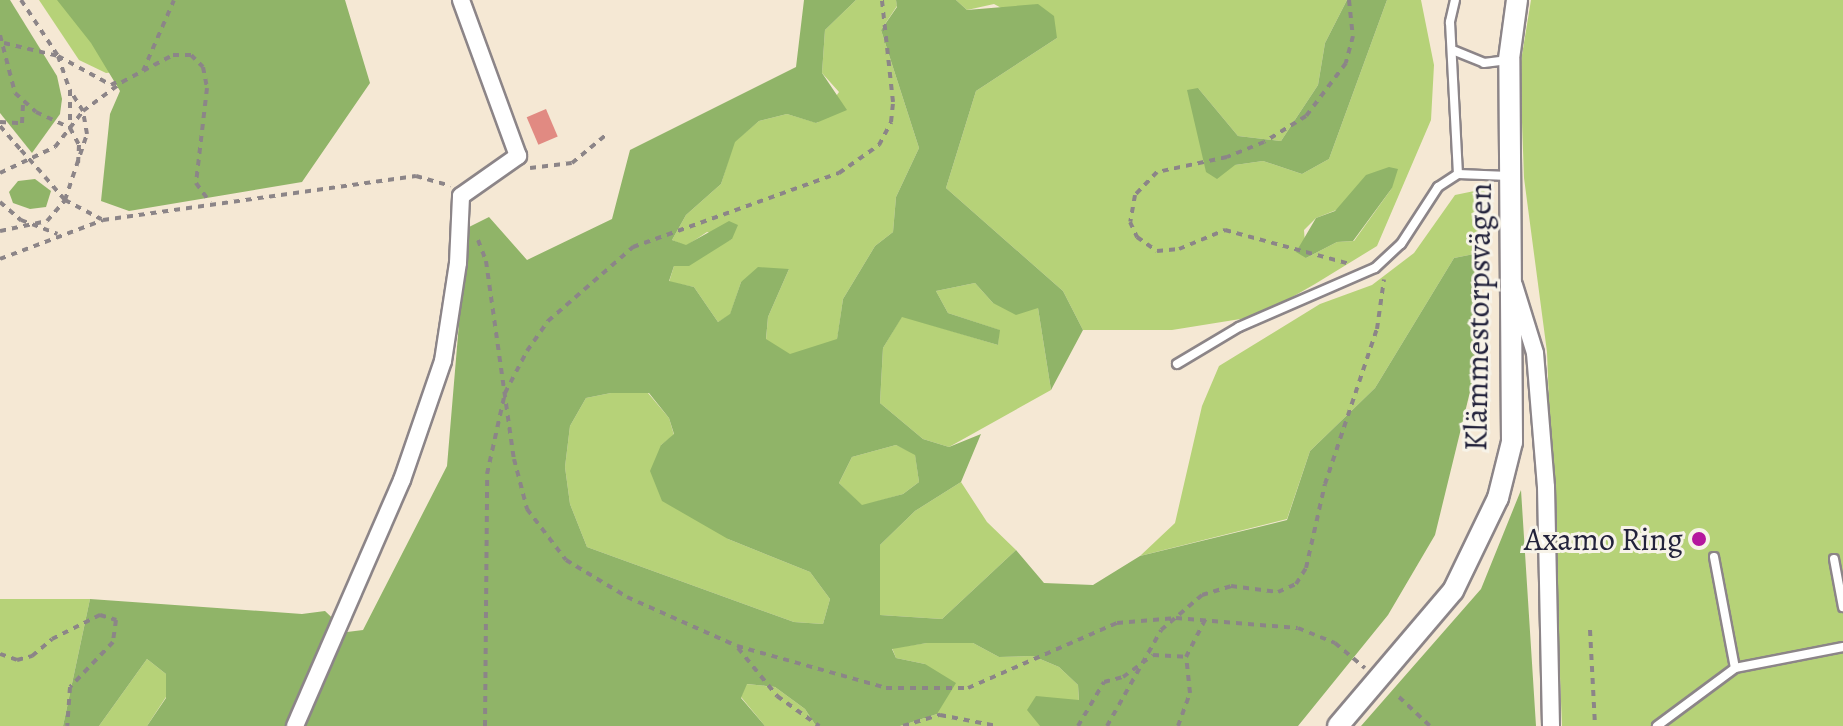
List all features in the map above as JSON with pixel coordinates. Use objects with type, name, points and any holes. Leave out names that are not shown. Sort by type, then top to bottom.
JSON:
[{"type":"street","points":[[295,726],[402,480],[443,361],[461,196],[508,168],[518,156],[517,142],[461,0]]},
{"type":"street","name":"Klämmestorpsvägen","points":[[1338,726],[1453,591],[1498,498],[1512,442],[1514,285],[1509,59],[1517,0]]},
{"type":"street","points":[[1514,285],[1535,353],[1546,487],[1551,726]]},
{"type":"lane","points":[[1455,0],[1450,22],[1455,51],[1458,174]]},
{"type":"lane","points":[[1455,51],[1484,63],[1509,59]]},
{"type":"lane","points":[[1177,364],[1239,327],[1375,268],[1401,244],[1438,187],[1458,174],[1510,176]]},
{"type":"lane","points":[[1714,557],[1735,668]]},
{"type":"lane","points":[[1834,559],[1843,607]]},
{"type":"lane","points":[[1657,726],[1735,668],[1843,647]]},
{"type":"path","points":[[0,231],[47,221],[65,200],[78,171],[87,134],[83,111],[70,90],[58,56],[21,0]]},
{"type":"path","points":[[0,173],[40,157],[83,111],[144,70],[174,0]]},
{"type":"path","points":[[485,726],[487,474],[505,393],[548,321],[613,260],[682,226],[839,173],[879,145],[891,122],[893,102],[882,0]]},
{"type":"path","points":[[0,35],[12,85],[23,100],[70,128]]},
{"type":"path","points":[[4,43],[58,56],[111,85],[173,55],[191,55],[203,67],[207,88],[196,183],[212,203]]},
{"type":"path","points":[[70,90],[70,128],[79,145],[78,171]]},
{"type":"path","points":[[0,124],[22,123],[23,100]]},
{"type":"path","points":[[0,124],[65,200],[103,220]]},
{"type":"path","points":[[508,168],[572,163],[607,134]]},
{"type":"path","points":[[0,259],[57,234],[103,220],[212,203],[416,176],[435,178],[461,196]]},
{"type":"path","points":[[0,202],[35,226],[57,234]]},
{"type":"path","points":[[476,235],[486,261],[520,486],[545,537],[566,560],[627,597],[737,646],[886,688],[948,691],[994,678],[1117,623],[1176,618],[1206,618],[1298,628],[1335,643],[1367,669]]},
{"type":"path","points":[[0,654],[17,660],[32,656],[52,639],[100,615],[116,620],[113,642],[70,687],[67,726]]},
{"type":"path","points":[[1107,726],[1161,630],[1176,618]]},
{"type":"path","points":[[1178,726],[1190,693],[1186,657],[1206,618]]},
{"type":"path","points":[[1590,630],[1595,726]]},
{"type":"path","points":[[737,646],[777,696],[819,726]]},
{"type":"path","points":[[1078,726],[1104,682],[1123,677],[1145,659],[1162,653],[1186,657]]},
{"type":"path","points":[[1399,697],[1430,726]]},
{"type":"path","points":[[903,726],[947,715],[997,726]]},
{"type":"green space","points":[[0,0],[10,0],[57,76],[62,99],[60,114],[32,153],[0,113]]},
{"type":"green space","points":[[39,0],[164,0],[126,71],[106,73],[79,60]]},
{"type":"green space","points":[[57,0],[345,0],[370,83],[302,182],[129,211],[101,201],[110,114],[120,91],[91,43]]},
{"type":"green space","points":[[804,0],[856,0],[825,30],[822,73],[847,110],[816,123],[787,114],[759,121],[735,142],[721,184],[686,215],[672,240],[686,245],[729,221],[738,225],[732,239],[689,266],[674,266],[669,281],[694,287],[718,322],[730,314],[741,282],[758,267],[789,269],[768,317],[766,339],[790,354],[837,339],[843,299],[875,246],[893,232],[896,197],[919,148],[881,30],[897,7],[896,0],[956,0],[967,10],[1038,4],[1054,16],[1057,38],[976,91],[946,188],[1063,291],[1083,330],[1051,390],[1038,308],[1016,315],[993,303],[975,283],[936,291],[948,313],[1000,330],[998,345],[902,317],[883,348],[880,403],[923,439],[949,447],[981,434],[961,482],[915,511],[880,545],[880,615],[942,619],[1016,550],[1044,583],[1093,585],[1140,556],[1287,520],[1310,451],[1375,388],[1454,258],[1474,254],[1478,359],[1435,535],[1388,615],[1298,726],[1040,726],[1027,710],[1036,696],[1079,700],[1078,685],[1059,667],[1033,656],[999,657],[973,643],[927,643],[892,649],[896,658],[925,664],[956,683],[937,714],[900,726],[816,726],[805,709],[775,687],[747,684],[741,698],[765,726],[147,726],[166,698],[166,674],[147,659],[99,726],[63,726],[90,599],[302,614],[325,611],[347,632],[363,630],[447,466],[467,228],[489,217],[527,260],[612,219],[630,150],[796,67]],"holes":[[[611,393],[649,393],[669,418],[674,434],[661,445],[650,471],[662,501],[728,539],[810,572],[830,599],[823,624],[794,622],[587,547],[570,504],[565,467],[570,426],[586,398]],[[896,445],[915,455],[919,482],[903,494],[862,505],[839,483],[852,457]]]},
{"type":"green space","points":[[856,0],[896,0],[897,6],[881,30],[919,148],[896,197],[893,232],[875,246],[843,299],[837,340],[790,355],[766,340],[768,317],[789,269],[741,282],[730,315],[718,322],[694,287],[669,282],[674,266],[732,239],[707,232],[686,246],[672,240],[686,215],[721,184],[734,142],[759,121],[787,114],[817,123],[839,92],[822,73],[825,30]]},
{"type":"green space","points":[[956,0],[1347,0],[1325,43],[1318,85],[1281,141],[1238,136],[1198,88],[1235,165],[1263,161],[1302,174],[1329,159],[1387,0],[1421,0],[1434,65],[1431,120],[1377,246],[1315,284],[1259,316],[1172,330],[1083,330],[1063,291],[946,188],[976,91],[1057,38],[994,4],[967,10]],"holes":[[[1392,188],[1354,241],[1337,242],[1306,258],[1304,230],[1316,218]]]},
{"type":"green space","points":[[1347,0],[1387,0],[1329,159],[1302,174],[1263,161],[1235,165],[1217,179],[1206,172],[1187,90],[1198,88],[1238,136],[1281,141],[1318,85],[1325,43]]},
{"type":"green space","name":"Axamo Ring","points":[[1531,0],[1843,0],[1843,726],[1562,726],[1547,352],[1524,178],[1520,67]]},
{"type":"green space","points":[[1389,167],[1398,169],[1392,188],[1353,241],[1337,242],[1306,258],[1296,252],[1316,218],[1335,211],[1366,175]]},
{"type":"green space","points":[[35,179],[51,191],[46,207],[30,209],[13,203],[9,192],[18,181]]},
{"type":"green space","points":[[1484,189],[1488,207],[1474,254],[1454,258],[1375,388],[1310,451],[1287,519],[1140,556],[1175,523],[1202,406],[1219,366],[1320,304],[1372,285],[1414,253],[1455,195]]},
{"type":"green space","points":[[975,283],[993,303],[1038,308],[1051,390],[949,447],[923,439],[880,403],[883,348],[902,316],[998,345],[999,330],[948,313],[936,291]]},
{"type":"green space","points":[[611,393],[648,393],[669,418],[674,435],[661,445],[728,539],[810,572],[830,599],[823,624],[794,622],[587,547],[570,504],[565,467],[570,426],[586,398]]},
{"type":"green space","points":[[896,445],[915,454],[919,482],[903,494],[862,506],[839,483],[852,457]]},
{"type":"green space","points":[[961,482],[987,522],[1016,550],[942,619],[880,615],[880,545],[915,511]]},
{"type":"green space","points":[[1521,490],[1536,726],[1361,726],[1481,589]]},
{"type":"green space","points":[[0,599],[90,599],[63,726],[0,726]]},
{"type":"green space","points":[[927,643],[973,643],[999,657],[1033,656],[1059,667],[1078,685],[1079,701],[1036,697],[1040,726],[900,726],[937,714],[925,664],[896,658],[892,648]]},
{"type":"green space","points":[[147,659],[166,674],[166,697],[147,726],[99,726]]},
{"type":"green space","points":[[746,684],[775,687],[805,709],[816,726],[765,726],[741,697]]},
{"type":"building","points":[[546,109],[558,137],[538,145],[527,117]]},
{"type":"place","name":"Axamo Ring","points":[[1699,539]]}]
